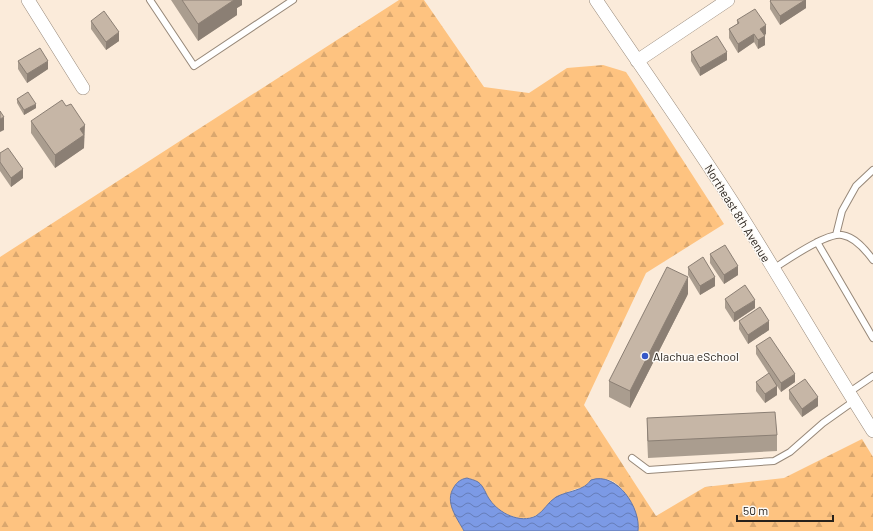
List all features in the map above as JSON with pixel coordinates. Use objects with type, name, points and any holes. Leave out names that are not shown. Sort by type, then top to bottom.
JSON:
[{"type":"street","points":[[28,0],[83,88]]},
{"type":"street","name":"Northeast 8th Avenue","points":[[596,0],[702,156],[873,431]]},
{"type":"street","points":[[637,61],[728,0]]},
{"type":"lane","points":[[150,0],[194,66],[293,0]]},
{"type":"lane","points":[[836,235],[842,211],[856,186],[873,170]]},
{"type":"lane","points":[[773,268],[817,242],[841,234],[859,243],[873,260]]},
{"type":"lane","points":[[817,242],[873,338]]},
{"type":"lane","points":[[632,458],[648,470],[774,460],[790,452],[873,376]]},
{"type":"green space","points":[[399,0],[424,0],[484,87],[529,93],[567,68],[603,65],[626,72],[724,224],[646,273],[584,405],[656,516],[705,487],[784,478],[862,439],[873,457],[873,531],[638,531],[637,517],[626,494],[616,483],[610,480],[591,480],[585,486],[558,496],[537,515],[531,518],[518,518],[505,514],[494,506],[479,483],[462,479],[456,484],[451,497],[454,511],[464,531],[0,531],[0,257]]},
{"type":"water","points":[[467,478],[480,484],[494,505],[504,513],[523,519],[536,516],[556,497],[580,489],[591,480],[601,479],[610,481],[618,486],[631,502],[636,512],[638,531],[464,531],[455,515],[450,498],[456,484]]},
{"type":"building","points":[[182,0],[234,0],[198,24]]},
{"type":"building","points":[[805,0],[780,16],[770,1]]},
{"type":"building","points":[[755,9],[766,25],[760,29],[765,36],[758,40],[754,34],[738,44],[729,29],[739,23],[737,20]]},
{"type":"building","points":[[104,11],[119,32],[106,42],[91,21]]},
{"type":"building","points":[[717,36],[727,52],[700,68],[691,52]]},
{"type":"building","points":[[40,48],[48,61],[27,74],[18,61]]},
{"type":"building","points":[[28,92],[36,104],[24,110],[17,99]]},
{"type":"building","points":[[62,100],[66,106],[71,104],[85,125],[80,129],[84,135],[55,155],[31,121]]},
{"type":"building","points":[[0,111],[4,117],[0,119]]},
{"type":"building","points":[[8,148],[23,169],[11,178],[0,162],[0,153]]},
{"type":"building","points":[[725,245],[738,266],[724,275],[710,254]]},
{"type":"building","points":[[703,257],[715,277],[700,286],[688,267]]},
{"type":"building","points":[[667,267],[688,277],[630,391],[609,381]]},
{"type":"building","points":[[745,285],[755,300],[734,313],[725,299]]},
{"type":"building","points":[[760,307],[769,321],[748,335],[739,321]]},
{"type":"building","points":[[770,337],[795,374],[781,383],[756,346]]},
{"type":"building","points":[[769,373],[777,386],[765,394],[756,382]]},
{"type":"building","points":[[805,379],[818,397],[802,409],[789,390]]},
{"type":"building","points":[[775,412],[777,435],[648,441],[647,418]]},
{"type":"place","name":"Alachua eSchool","points":[[645,356]]}]
